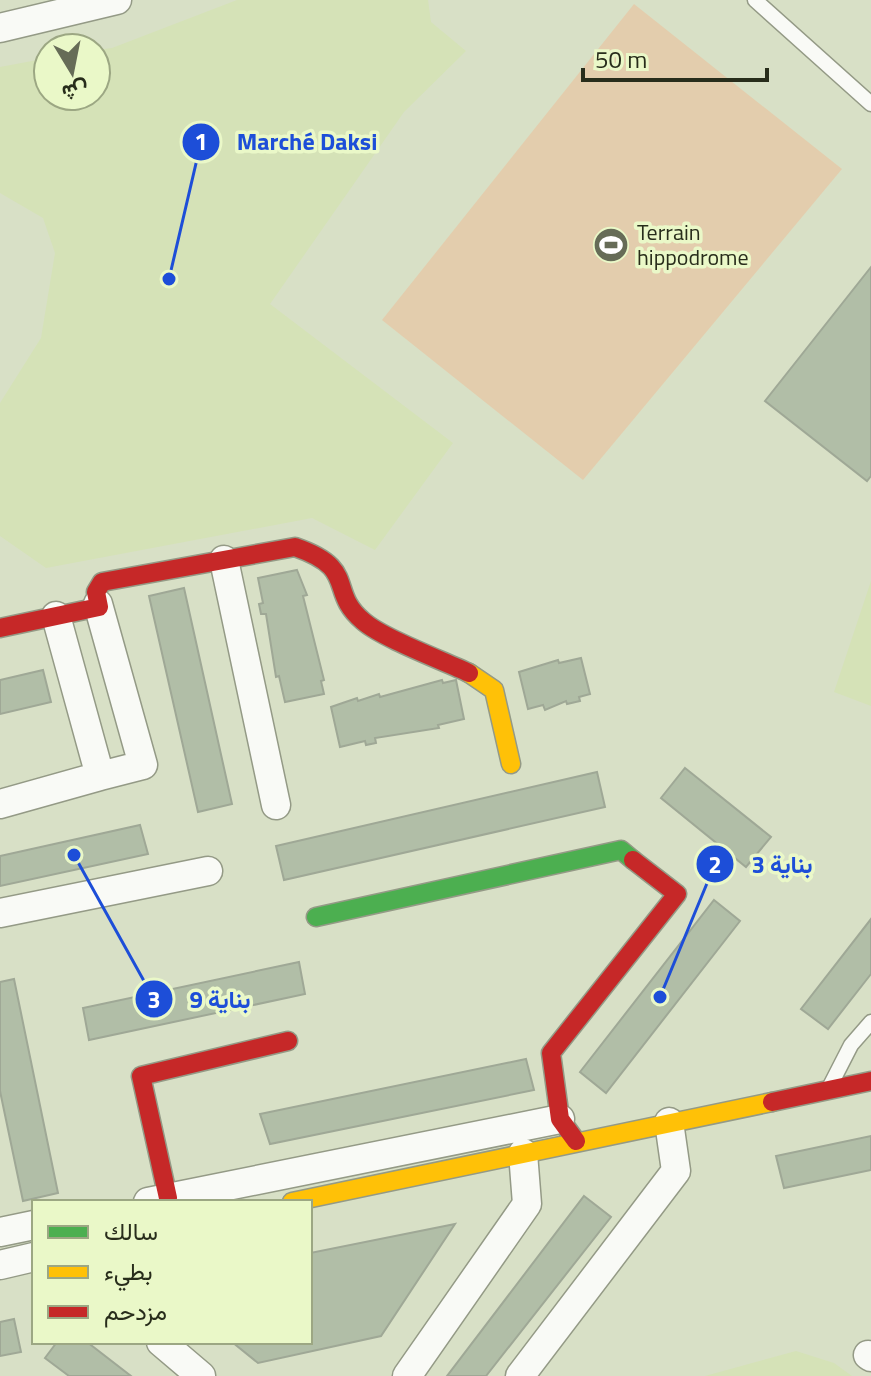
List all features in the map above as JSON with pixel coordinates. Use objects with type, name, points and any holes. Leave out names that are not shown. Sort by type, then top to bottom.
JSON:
[{"type":"street","points":[[0,28],[117,0]]},
{"type":"street","points":[[0,804],[143,765],[98,604],[96,592],[102,582],[295,547],[317,553],[335,564],[353,613],[364,623],[475,676],[494,690],[511,764]]},
{"type":"street","points":[[224,560],[276,805]]},
{"type":"street","points":[[0,628],[99,607],[98,604]]},
{"type":"street","points":[[56,616],[100,776]]},
{"type":"street","points":[[316,917],[621,850],[677,894],[551,1053],[568,1130]]},
{"type":"street","points":[[0,913],[208,871]]},
{"type":"street","points":[[288,1041],[141,1076],[158,1200],[568,1130],[669,1122],[871,1081]]},
{"type":"street","points":[[520,1376],[676,1171],[669,1122]]},
{"type":"street","points":[[301,1200],[523,1153],[568,1130]]},
{"type":"street","points":[[407,1376],[527,1204],[523,1153]]},
{"type":"street","points":[[0,1232],[32,1225]]},
{"type":"street","points":[[0,1265],[32,1257]]},
{"type":"street","points":[[163,1344],[201,1376]]},
{"type":"lane","points":[[755,0],[871,104]]},
{"type":"lane","points":[[828,1090],[851,1045],[871,1022]]},
{"type":"shaded area","points":[[237,0],[428,0],[431,22],[466,51],[404,112],[270,304],[453,443],[375,550],[312,518],[46,568],[0,536],[0,403],[41,338],[55,253],[43,218],[0,193],[0,67],[32,61],[32,112],[112,112],[112,48]]},
{"type":"shaded area","name":"Terrain hippodrome","points":[[634,4],[842,169],[583,480],[382,320]]},
{"type":"shaded area","points":[[871,581],[871,706],[834,692]]},
{"type":"shaded area","points":[[796,1351],[834,1363],[852,1376],[705,1376]]},
{"type":"building","points":[[871,267],[871,476],[867,481],[765,401]]},
{"type":"building","points":[[297,570],[307,595],[303,596],[324,680],[321,681],[324,694],[285,702],[279,676],[276,677],[266,614],[261,614],[259,604],[263,603],[258,578]]},
{"type":"building","points":[[184,588],[232,804],[198,812],[149,596]]},
{"type":"building","points":[[581,658],[590,694],[579,697],[580,701],[567,704],[566,701],[545,710],[543,705],[528,709],[519,672],[558,660],[559,663]]},
{"type":"building","points":[[43,670],[51,702],[0,714],[0,680]]},
{"type":"building","points":[[442,680],[443,683],[456,680],[464,719],[438,725],[439,728],[375,738],[376,743],[366,745],[365,741],[340,747],[331,707],[357,698],[358,701],[379,694],[380,697]]},
{"type":"building","points":[[685,768],[771,837],[746,867],[661,798]]},
{"type":"building","points":[[597,772],[605,807],[284,880],[276,846]]},
{"type":"building","points":[[140,825],[148,854],[0,886],[0,856]]},
{"type":"building","points":[[714,900],[740,921],[606,1093],[580,1072]]},
{"type":"building","points":[[871,919],[871,974],[828,1029],[801,1009]]},
{"type":"building","points":[[299,962],[305,994],[89,1040],[83,1008]]},
{"type":"building","points":[[14,979],[58,1193],[23,1201],[0,1091],[0,982]]},
{"type":"building","points":[[526,1059],[534,1090],[270,1144],[260,1114]]},
{"type":"building","points":[[871,1136],[871,1170],[784,1188],[776,1156]]},
{"type":"building","points":[[584,1196],[611,1217],[486,1376],[447,1376]]},
{"type":"building","points":[[455,1224],[381,1336],[258,1363],[234,1344],[312,1344],[312,1253]]},
{"type":"building","points":[[14,1319],[21,1352],[0,1356],[0,1322]]},
{"type":"building","points":[[56,1344],[90,1344],[131,1376],[69,1376],[45,1358]]},
{"type":"traffic: fast","points":[[316,917],[621,850],[633,860]]},
{"type":"traffic: slow","points":[[469,673],[494,690],[511,764]]},
{"type":"traffic: slow","points":[[302,1200],[772,1102]]},
{"type":"traffic: jam","points":[[0,628],[99,607],[96,592],[102,582],[295,547],[328,564],[340,581],[352,610],[372,628],[469,673]]},
{"type":"traffic: jam","points":[[576,1141],[560,1119],[551,1053],[677,894],[633,860]]},
{"type":"traffic: jam","points":[[168,1198],[141,1076],[288,1041]]},
{"type":"traffic: jam","points":[[772,1102],[871,1081]]},
{"type":"place","name":"Terrain hippodrome","points":[[611,245]]},
{"type":"place","name":"Marché Daksi","points":[[169,279]]},
{"type":"place","name":"بناية 9","points":[[74,855]]},
{"type":"place","name":"بناية 3","points":[[660,997]]}]
